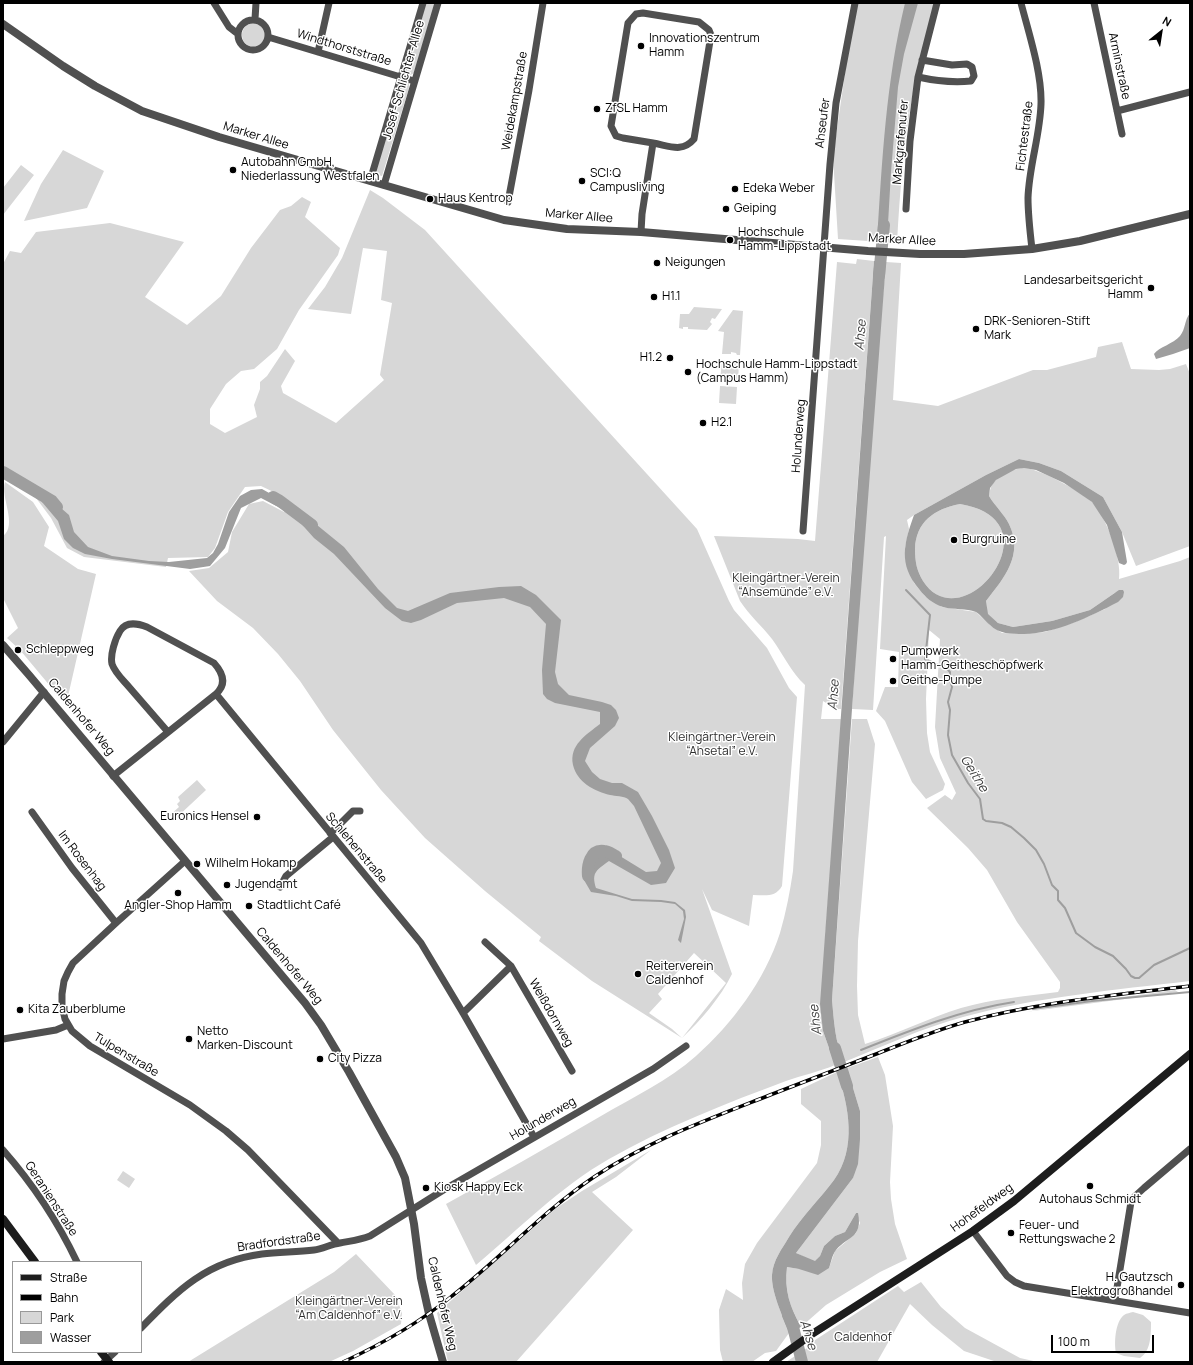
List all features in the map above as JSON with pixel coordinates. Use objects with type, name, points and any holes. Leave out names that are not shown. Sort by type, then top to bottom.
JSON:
[{"type":"main road","name":"Hohefeldweg","points":[[773,1362],[812,1334],[973,1231],[1019,1197],[1190,1054]]},
{"type":"main road","points":[[3,1219],[34,1261]]},
{"type":"main road","points":[[102,1353],[109,1362]]},
{"type":"street","points":[[214,3],[229,27],[238,34]]},
{"type":"street","points":[[255,20],[256,3]]},
{"type":"street","points":[[318,52],[329,3]]},
{"type":"street","name":"Josef-Schlichter-Allee","points":[[373,184],[422,3]]},
{"type":"street","name":"Josef-Schlichter-Allee","points":[[384,185],[438,3]]},
{"type":"street","name":"Weidekampstraße","points":[[508,202],[529,90],[542,3]]},
{"type":"street","name":"Ahseufer","points":[[823,247],[836,103],[855,3]]},
{"type":"street","name":"Markgrafenufer","points":[[906,209],[910,141],[918,77],[937,3]]},
{"type":"street","name":"Fichtestraße","points":[[1021,3],[1037,72],[1041,104],[1028,197],[1032,249]]},
{"type":"street","name":"Arminstraße","points":[[1094,3],[1122,134]]},
{"type":"street","points":[[643,13],[699,22],[709,30],[711,35],[694,138],[683,148],[653,143],[616,136],[611,126],[628,23],[636,14],[643,13]]},
{"type":"street","points":[[250,20],[255,20],[265,25],[268,32],[268,37],[263,46],[253,50],[243,46],[238,34],[242,24],[250,20]]},
{"type":"street","name":"Marker Allee","points":[[3,24],[63,66],[111,96],[142,111],[219,137],[373,184],[384,185],[504,220],[567,229],[641,232],[894,253],[964,254],[1032,249],[1080,241],[1190,214]]},
{"type":"street","name":"Windthorststraße","points":[[268,37],[414,81]]},
{"type":"street","points":[[918,77],[955,83],[971,81],[974,76],[972,66],[966,64],[952,66],[922,60]]},
{"type":"street","points":[[1117,111],[1190,92]]},
{"type":"street","points":[[641,232],[642,214],[653,143]]},
{"type":"street","name":"Holunderweg","points":[[803,531],[823,247]]},
{"type":"street","points":[[114,776],[216,694],[221,689],[223,683],[221,675],[214,663],[147,627],[130,623],[125,625],[117,639],[112,664],[120,676],[168,732]]},
{"type":"street","name":"Caldenhofer Weg","points":[[3,646],[44,692],[305,1003],[321,1025],[349,1072],[398,1162],[405,1178],[421,1278],[429,1314],[443,1362]]},
{"type":"street","points":[[3,742],[44,692]]},
{"type":"street","name":"Schlehenstraße","points":[[216,694],[421,943],[534,1137]]},
{"type":"street","points":[[280,887],[286,876],[331,835],[353,811],[360,810]]},
{"type":"street","name":"Im Rosenhag","points":[[32,812],[72,868],[116,923]]},
{"type":"street","name":"Tulpenstraße","points":[[185,861],[84,951],[73,963],[68,972],[63,988],[63,1013],[68,1025],[77,1036],[90,1046],[190,1106],[226,1131],[248,1150],[338,1243]]},
{"type":"street","name":"Weißdornweg","points":[[485,942],[511,966],[572,1072]]},
{"type":"street","points":[[463,1013],[511,966]]},
{"type":"street","points":[[3,1039],[56,1030],[68,1025]]},
{"type":"street","name":"Holunderweg","points":[[411,1210],[653,1069],[686,1046]]},
{"type":"street","points":[[1115,1300],[1131,1202],[1133,1198],[1144,1188],[1190,1149]]},
{"type":"street","name":"Geranienstraße","points":[[3,1150],[25,1176],[44,1204],[77,1261]]},
{"type":"street","name":"Bradfordstraße","points":[[142,1327],[177,1292],[197,1277],[214,1267],[249,1256],[315,1250],[338,1243],[362,1239],[370,1236],[411,1210]]},
{"type":"street","points":[[973,1231],[1007,1276],[1024,1286],[1190,1313]]},
{"type":"street","points":[[104,1362],[114,1353]]},
{"type":"green space","points":[[426,3],[435,3],[414,73],[409,76],[406,73]]},
{"type":"green space","points":[[855,3],[935,3],[911,103],[901,183],[897,243],[838,239],[833,157]]},
{"type":"green space","points":[[254,23],[263,26],[266,35],[263,44],[254,47],[245,44],[242,35],[245,26]]},
{"type":"green space","points":[[403,83],[409,83],[409,88],[382,176],[378,175],[375,173]]},
{"type":"green space","points":[[63,150],[104,171],[87,208],[24,221],[41,184]]},
{"type":"green space","points":[[21,165],[34,175],[3,215],[3,188]]},
{"type":"green space","name":"Kleingärtner-Verein “Ahsetal” e.V.","points":[[370,190],[425,230],[697,529],[734,610],[767,648],[789,688],[797,697],[782,886],[773,894],[753,895],[749,926],[712,910],[702,889],[732,974],[710,1008],[682,1038],[592,981],[539,941],[541,937],[485,891],[425,838],[381,790],[333,730],[300,681],[278,654],[253,628],[217,601],[189,571],[209,568],[228,552],[232,532],[249,504],[263,501],[284,512],[290,502],[284,497],[261,486],[245,487],[228,512],[215,548],[208,557],[168,558],[166,567],[84,557],[67,548],[51,518],[36,498],[3,475],[3,264],[10,251],[21,253],[36,232],[110,223],[184,242],[145,297],[187,325],[221,296],[251,248],[280,210],[291,206],[302,197],[311,202],[305,217],[340,248],[338,255],[299,310],[277,349],[254,369],[241,371],[226,384],[210,409],[210,424],[225,433],[257,417],[254,405],[260,389],[260,382],[267,376],[285,349],[295,361],[281,386],[283,393],[336,423],[384,380],[380,375],[392,303],[381,300],[387,251],[363,248],[351,314],[308,309],[325,287],[342,258]],"holes":[[[694,953],[726,983],[682,1038],[649,1013],[662,999],[658,994]]]},
{"type":"green space","name":"Kleingärtner-Verein “Ahsemünde” e.V.","points":[[857,259],[874,261],[841,709],[836,709],[823,701],[821,719],[842,719],[825,940],[823,1031],[835,1065],[786,1081],[718,1107],[673,1126],[609,1159],[591,1170],[557,1195],[476,1265],[446,1204],[650,1088],[685,1065],[722,1030],[746,1000],[766,968],[774,950],[784,917],[793,871],[805,685],[791,669],[772,639],[740,601],[714,536],[815,541],[837,262],[856,264]]},
{"type":"green space","points":[[886,262],[901,263],[893,400],[938,406],[1033,370],[1047,370],[1096,357],[1098,347],[1122,342],[1131,369],[1170,369],[1186,364],[1190,374],[1190,546],[1136,566],[1122,532],[1103,497],[1061,471],[1039,463],[1019,459],[986,475],[907,520],[909,529],[905,547],[914,583],[925,596],[942,607],[976,612],[990,625],[1002,633],[1023,634],[1045,632],[1075,622],[1105,609],[1116,592],[1090,610],[1052,621],[1013,627],[998,623],[987,614],[986,601],[1010,566],[1014,546],[1013,535],[1009,524],[989,496],[991,487],[996,480],[1005,474],[1020,468],[1024,468],[1031,469],[1060,481],[1079,492],[1092,502],[1103,517],[1112,538],[1118,560],[1119,579],[1190,557],[1190,981],[1047,999],[991,1010],[933,1026],[844,1062],[837,1040],[832,1000],[852,719],[867,719],[875,744],[858,941],[858,1015],[865,1044],[961,1008],[1021,996],[1058,992],[1060,988],[1060,982],[1017,922],[987,870],[968,848],[927,808],[945,795],[952,800],[956,793],[940,758],[935,727],[940,639],[929,630],[926,699],[927,733],[930,752],[945,784],[943,790],[926,799],[912,782],[885,721],[876,711],[885,687],[898,687],[899,652],[880,649],[886,536],[884,537],[873,710],[852,709],[869,449]]},
{"type":"green space","points":[[694,307],[722,309],[715,319],[712,318],[710,322],[712,324],[707,330],[688,329],[688,327],[683,327],[683,329],[679,328],[680,314],[689,314]]},
{"type":"green space","points":[[733,310],[743,311],[740,355],[731,352],[731,354],[722,354],[724,332],[718,331]]},
{"type":"green space","points":[[722,361],[739,362],[738,382],[720,381]]},
{"type":"green space","points":[[720,386],[737,387],[736,404],[719,403]]},
{"type":"green space","points":[[5,482],[33,502],[49,527],[44,546],[78,569],[96,574],[66,705],[20,650],[7,638],[18,628],[3,598],[3,536],[9,525],[4,488]]},
{"type":"green space","points":[[960,504],[989,514],[1002,532],[1003,552],[994,572],[979,588],[960,597],[940,596],[923,581],[919,574],[915,558],[916,540],[919,531],[928,518],[942,509]]},
{"type":"green space","points":[[197,780],[206,790],[175,819],[170,815],[179,807],[177,804],[180,801],[178,797]]},
{"type":"green space","points":[[1175,990],[1178,992],[1025,1012],[1080,1003]]},
{"type":"green space","points":[[878,1057],[885,1075],[893,1126],[890,1182],[891,1199],[895,1224],[907,1259],[880,1272],[826,1305],[801,1327],[787,1291],[787,1267],[799,1269],[829,1268],[835,1251],[856,1233],[860,1223],[856,1213],[845,1232],[835,1236],[824,1246],[820,1256],[815,1262],[796,1253],[853,1178],[860,1111],[847,1068]]},
{"type":"green space","points":[[837,1072],[845,1099],[849,1127],[846,1154],[841,1168],[834,1180],[789,1237],[774,1264],[772,1275],[773,1289],[789,1333],[776,1351],[765,1353],[752,1362],[723,1362],[720,1350],[719,1310],[726,1289],[743,1300],[742,1283],[745,1264],[757,1243],[817,1163],[821,1145],[821,1121],[801,1104],[801,1089]]},
{"type":"green space","points":[[651,1150],[616,1177],[592,1192],[633,1230],[516,1362],[448,1362],[437,1313],[555,1209]]},
{"type":"green space","points":[[123,1171],[135,1179],[129,1188],[117,1180]]},
{"type":"green space","name":"Kleingärtner-Verein “Am Caldenhof” e.V.","points":[[356,1254],[396,1296],[402,1313],[401,1324],[353,1351],[329,1362],[188,1362],[334,1272]]},
{"type":"green space","name":"Caldenhof","points":[[921,1282],[941,1307],[965,1328],[1020,1358],[1038,1362],[997,1362],[964,1351],[932,1325],[910,1304],[877,1362],[786,1362],[810,1346],[809,1344],[898,1286],[904,1292]]},
{"type":"green space","points":[[1133,1312],[1143,1315],[1151,1322],[1148,1347],[1144,1355],[1140,1358],[1124,1356],[1116,1353],[1115,1338],[1119,1322],[1124,1315]]},
{"type":"water","points":[[905,3],[918,3],[904,54],[898,87],[887,241],[877,241],[889,91],[893,62]]},
{"type":"water","points":[[874,261],[886,262],[852,709],[832,1000],[837,1040],[844,1062],[835,1065],[823,1031],[820,1004]]},
{"type":"water","points":[[1190,313],[1190,348],[1156,359],[1154,354],[1156,352],[1180,336]]},
{"type":"water","points":[[1019,459],[1039,463],[1061,471],[1103,497],[1122,532],[1127,562],[1124,565],[1119,563],[1107,525],[1092,502],[1064,483],[1036,470],[1024,468],[1016,469],[996,480],[990,488],[989,496],[1009,524],[1013,535],[1014,546],[1010,566],[986,601],[988,614],[998,623],[1013,627],[1052,621],[1090,610],[1119,590],[1123,590],[1123,597],[1118,602],[1096,613],[1049,631],[1010,634],[997,630],[976,612],[943,607],[933,602],[921,592],[912,580],[908,571],[905,553],[908,535],[914,515],[986,475]],"holes":[[[960,504],[989,514],[1002,532],[1003,552],[994,572],[979,588],[960,597],[940,596],[923,581],[917,566],[915,554],[916,540],[923,524],[928,518],[942,509]]]},
{"type":"water","points":[[3,469],[43,493],[40,500],[3,474]]},
{"type":"water","points":[[262,489],[289,504],[284,510],[261,498],[241,508],[225,548],[210,566],[190,569],[85,554],[73,548],[64,539],[58,521],[42,502],[46,495],[69,515],[74,532],[88,547],[112,556],[169,562],[207,558],[213,553],[218,544],[229,512],[240,496],[251,490]]},
{"type":"water","points":[[301,512],[344,547],[378,589],[397,608],[408,611],[450,593],[521,586],[536,595],[561,620],[555,672],[558,684],[569,695],[611,705],[616,710],[619,718],[615,726],[590,748],[585,761],[592,772],[600,779],[612,783],[622,783],[638,792],[669,850],[675,868],[666,883],[651,885],[609,861],[596,872],[594,878],[596,888],[632,899],[675,902],[685,910],[686,917],[681,943],[678,940],[684,919],[683,911],[675,904],[632,901],[616,896],[591,892],[584,880],[587,863],[602,850],[615,853],[646,872],[657,871],[661,863],[634,806],[629,800],[624,797],[610,795],[592,788],[582,781],[575,771],[572,758],[576,746],[589,732],[600,724],[600,712],[555,703],[547,699],[543,694],[542,670],[546,624],[530,607],[504,598],[457,603],[421,620],[411,623],[402,621],[385,608],[334,554],[314,538],[297,519]]},
{"type":"water","points":[[847,1068],[860,1111],[858,1164],[853,1178],[796,1253],[815,1261],[820,1256],[824,1246],[835,1236],[845,1232],[856,1213],[858,1213],[858,1227],[853,1236],[836,1250],[829,1268],[818,1275],[787,1267],[787,1291],[801,1327],[789,1333],[773,1289],[772,1275],[774,1264],[794,1229],[834,1180],[841,1168],[846,1154],[849,1127],[845,1099],[837,1072]]},
{"type":"waterway","name":"Ahse","points":[[879,276],[884,225]]},
{"type":"waterway","points":[[3,472],[52,501],[57,507]]},
{"type":"waterway","points":[[273,497],[312,525]]},
{"type":"waterway","name":"Geithe","points":[[906,590],[930,615],[925,659],[947,669],[950,672],[952,687],[948,702],[950,710],[948,735],[952,755],[968,783],[980,799],[983,819],[986,821],[1002,823],[1011,827],[1036,850],[1044,864],[1052,885],[1058,891],[1058,900],[1065,908],[1076,933],[1095,947],[1113,956],[1131,976],[1139,978],[1154,965],[1190,948]]},
{"type":"waterway","points":[[588,876],[590,859],[595,853],[599,851],[606,851],[616,856]]},
{"type":"waterway","points":[[1033,1009],[1092,1001],[1190,992]]},
{"type":"waterway","points":[[861,1050],[955,1015],[1014,1002]]},
{"type":"waterway","name":"Ahse","points":[[835,1048],[847,1086]]},
{"type":"waterway","name":"Ahse","points":[[788,1315],[793,1327],[802,1362]]},
{"type":"railway","points":[[343,1362],[372,1348],[427,1315],[488,1266],[557,1205],[594,1177],[636,1152],[679,1132],[906,1042],[965,1022],[1049,1004],[1190,986]]},
{"type":"place","name":"Innovationszentrum Hamm","points":[[641,46]]},
{"type":"place","name":"ZfSL Hamm","points":[[597,109]]},
{"type":"place","name":"Autobahn GmbH, Niederlassung Westfalen","points":[[233,170]]},
{"type":"place","name":"SCI:Q Campusliving","points":[[582,181]]},
{"type":"place","name":"Edeka Weber","points":[[735,189]]},
{"type":"place","name":"Haus Kentrop","points":[[430,199]]},
{"type":"place","name":"Geiping","points":[[726,209]]},
{"type":"place","name":"Hochschule Hamm-Lippstadt","points":[[730,240]]},
{"type":"place","name":"Neigungen","points":[[657,263]]},
{"type":"place","name":"Landesarbeitsgericht Hamm","points":[[1151,288]]},
{"type":"place","name":"H1.1","points":[[654,297]]},
{"type":"place","name":"DRK-Senioren-Stift Mark","points":[[976,329]]},
{"type":"place","name":"H1.2","points":[[670,358]]},
{"type":"place","name":"Hochschule Hamm-Lippstadt (Campus Hamm)","points":[[688,372]]},
{"type":"place","name":"H2.1","points":[[703,423]]},
{"type":"place","name":"Burgruine","points":[[954,540]]},
{"type":"place","name":"Schleppweg","points":[[18,650]]},
{"type":"place","name":"Pumpwerk Hamm-Geitheschöpfwerk","points":[[893,659]]},
{"type":"place","name":"Geithe-Pumpe","points":[[893,681]]},
{"type":"place","name":"Euronics Hensel","points":[[257,817]]},
{"type":"place","name":"Wilhelm Hokamp","points":[[197,864]]},
{"type":"place","name":"Jugendamt","points":[[227,885]]},
{"type":"place","name":"Angler-Shop Hamm","points":[[178,893]]},
{"type":"place","name":"Stadtlicht Café","points":[[249,906]]},
{"type":"place","name":"Reiterverein Caldenhof","points":[[638,974]]},
{"type":"place","name":"Kita Zauberblume","points":[[20,1010]]},
{"type":"place","name":"Netto Marken-Discount","points":[[189,1039]]},
{"type":"place","name":"City Pizza","points":[[320,1059]]},
{"type":"place","name":"Autohaus Schmidt","points":[[1090,1186]]},
{"type":"place","name":"Kiosk Happy Eck","points":[[426,1188]]},
{"type":"place","name":"Feuer- und Rettungswache 2","points":[[1011,1233]]},
{"type":"place","name":"H. Gautzsch Elektrogroßhandel","points":[[1181,1285]]}]
